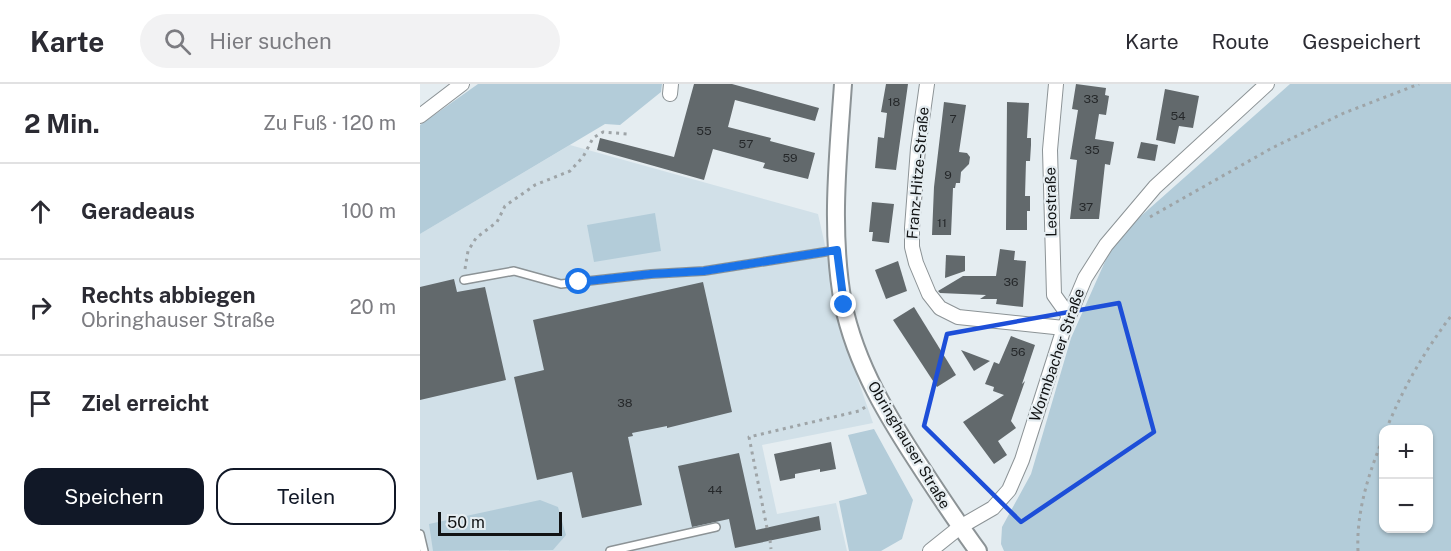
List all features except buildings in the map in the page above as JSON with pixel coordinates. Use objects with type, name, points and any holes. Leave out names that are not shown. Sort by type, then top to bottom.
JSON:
[{"type":"street","points":[[420,116],[462,84]]},
{"type":"street","name":"Obringhauser Straße","points":[[843,84],[839,139],[837,250],[844,305],[861,363],[877,399],[978,551]]},
{"type":"street","name":"Franz-Hitze-Straße","points":[[927,84],[918,148],[912,247],[929,294],[940,308],[957,317],[1066,322]]},
{"type":"street","name":"Leostraße","points":[[1056,84],[1050,150],[1053,287],[1054,295],[1066,322]]},
{"type":"street","name":"Wormbacher Straße","points":[[930,551],[960,527],[993,508],[1009,490],[1022,460],[1066,322],[1095,260],[1133,211],[1155,188],[1267,84]]},
{"type":"lane","points":[[464,280],[514,271],[561,284],[651,274],[704,271],[837,250]]},
{"type":"lane","points":[[610,551],[716,527]]},
{"type":"lane","points":[[420,534],[424,551]]},
{"type":"path","points":[[1146,219],[1272,148],[1344,113],[1419,84]]},
{"type":"path","points":[[464,280],[468,250],[476,238],[497,222],[505,206],[535,185],[570,171],[583,157],[593,138],[603,132],[627,134]]},
{"type":"path","points":[[1388,425],[1405,387],[1429,345],[1451,316]]},
{"type":"path","points":[[767,528],[750,437],[859,411],[877,399]]},
{"type":"path","points":[[1358,551],[1356,528],[1379,448]]},
{"type":"path","points":[[770,540],[771,549]]},
{"type":"highlighted area","points":[[1119,303],[1154,432],[1021,522],[924,426],[947,334]]},
{"type":"shaded area","points":[[478,84],[662,84],[661,92],[620,125],[605,124],[420,234],[420,125]]},
{"type":"shaded area","points":[[1290,84],[1451,84],[1451,551],[1004,551],[1001,544],[1002,527],[1031,474],[1071,338],[1115,239]]},
{"type":"shaded area","points":[[570,145],[818,214],[850,357],[873,423],[762,445],[777,514],[836,503],[847,551],[420,551],[420,234]]},
{"type":"shaded area","points":[[655,213],[661,251],[594,262],[587,225]]},
{"type":"shaded area","points":[[874,429],[913,500],[902,539],[881,551],[849,551],[839,501],[867,494],[848,435]]},
{"type":"shaded area","points":[[540,500],[558,507],[566,535],[553,550],[433,551],[429,524]]},
{"type":"route","points":[[579,282],[704,271],[837,250],[844,305]]}]
